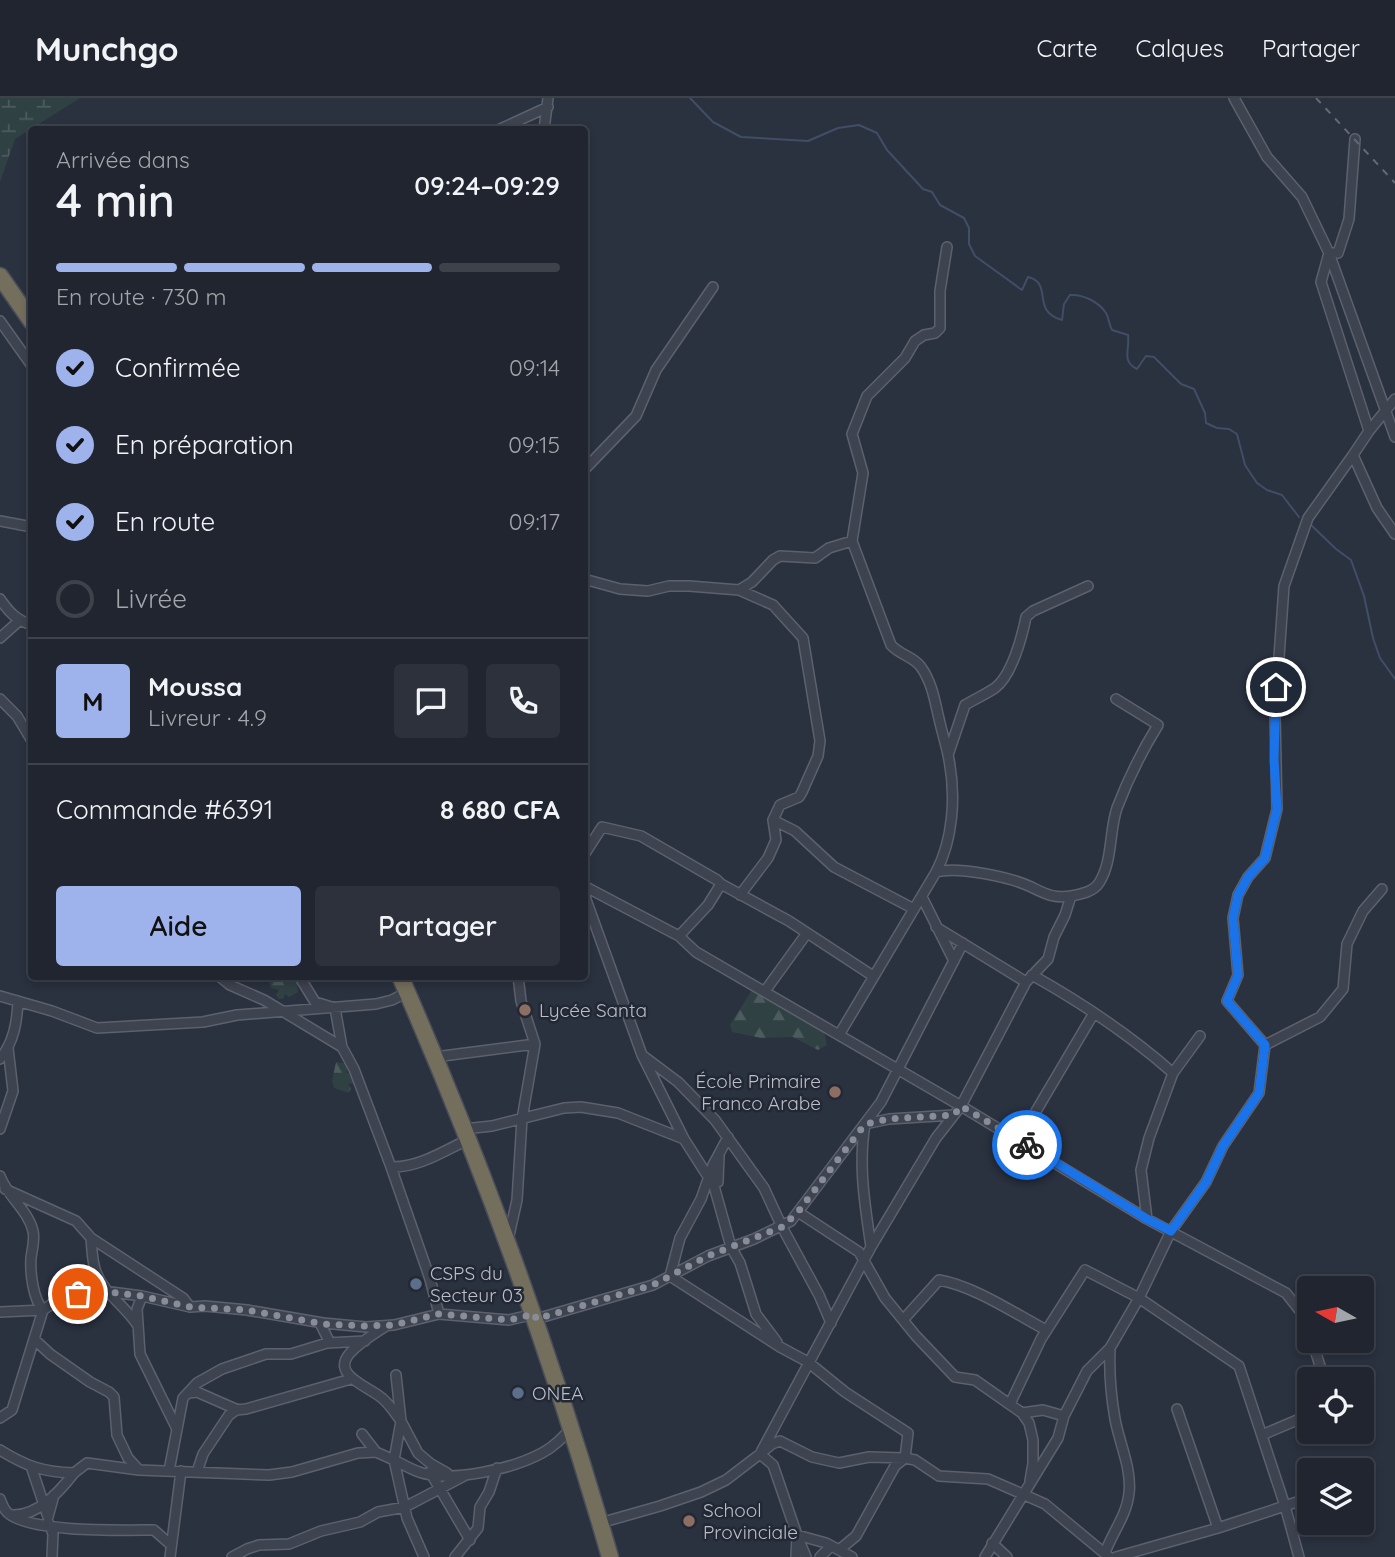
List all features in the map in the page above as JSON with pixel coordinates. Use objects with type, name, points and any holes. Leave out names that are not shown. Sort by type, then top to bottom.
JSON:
[{"type":"highway","points":[[0,276],[28,315]]},
{"type":"highway","points":[[402,980],[466,1134],[536,1317],[610,1557]]},
{"type":"street","points":[[1234,98],[1267,157],[1302,197],[1329,253],[1395,436]]},
{"type":"street","points":[[505,126],[548,102]]},
{"type":"street","points":[[545,126],[548,102]]},
{"type":"street","points":[[1329,253],[1338,253],[1349,219],[1354,139]]},
{"type":"street","points":[[839,1035],[944,858],[950,822],[952,788],[948,755],[931,684],[917,661],[899,654],[891,645],[852,541],[863,473],[852,435],[857,417],[867,396],[905,358],[915,341],[935,333],[940,328],[940,291],[947,247]]},
{"type":"street","points":[[1329,253],[1321,282],[1368,431]]},
{"type":"street","points":[[588,466],[636,415],[656,370],[713,287]]},
{"type":"street","points":[[0,321],[28,360]]},
{"type":"street","points":[[985,1557],[1058,1438],[1064,1416],[1087,1371],[1110,1348],[1139,1298],[1171,1231],[1206,1182],[1223,1146],[1259,1093],[1265,1045],[1227,1001],[1238,975],[1233,918],[1238,895],[1248,877],[1265,858],[1277,809],[1275,714],[1284,586],[1308,518],[1368,431],[1395,399]]},
{"type":"street","points":[[1353,456],[1377,508],[1395,534]]},
{"type":"street","points":[[0,521],[28,526]]},
{"type":"street","points":[[739,590],[752,582],[780,556],[815,558],[829,548],[852,541]]},
{"type":"street","points":[[588,581],[620,589],[648,591],[669,586],[739,590],[773,605],[803,638],[820,741],[818,756],[799,797],[779,805],[773,820],[776,840],[768,858],[740,895]]},
{"type":"street","points":[[948,755],[965,705],[997,687],[1003,679],[1021,641],[1026,617],[1033,611],[1088,586]]},
{"type":"street","points":[[0,599],[9,613],[28,624]]},
{"type":"street","points":[[0,638],[19,621]]},
{"type":"street","points":[[0,699],[17,716],[28,734]]},
{"type":"street","points":[[936,872],[947,869],[965,870],[1027,885],[1040,893],[1059,898],[1091,891],[1100,882],[1116,810],[1139,755],[1158,725],[1116,699]]},
{"type":"street","points":[[773,820],[795,831],[834,867],[914,909]]},
{"type":"street","points":[[588,849],[602,827],[640,836],[807,933],[873,976]]},
{"type":"street","points":[[679,936],[708,905],[721,884]]},
{"type":"street","points":[[588,888],[679,936],[696,952],[1019,1140],[1147,1219],[1286,1293],[1297,1307]]},
{"type":"street","points":[[1265,1045],[1320,1017],[1343,989],[1348,944],[1363,911],[1382,889]]},
{"type":"street","points":[[760,1454],[871,1247],[936,1138],[961,1106],[1029,978],[1048,960],[1054,937],[1071,896]]},
{"type":"street","points":[[922,897],[954,961]]},
{"type":"street","points":[[588,905],[642,1055],[684,1139],[714,1186],[731,1247],[740,1263],[756,1314],[780,1348]]},
{"type":"street","points":[[936,927],[1094,1013],[1128,1036],[1172,1073]]},
{"type":"street","points":[[765,990],[807,933]]},
{"type":"street","points":[[0,1311],[43,1310],[62,1297],[95,1290],[142,1296],[190,1307],[247,1310],[320,1323],[386,1326],[439,1314],[509,1320],[536,1317],[653,1285],[708,1256],[782,1227],[798,1212],[880,1102],[963,943]]},
{"type":"street","points":[[224,980],[264,1000],[342,1048]]},
{"type":"street","points":[[301,980],[315,1002],[335,1008]]},
{"type":"street","points":[[507,1242],[517,1200],[522,1119],[535,1044],[521,1001],[519,980]]},
{"type":"street","points":[[0,996],[97,1028],[203,1022],[237,1015],[376,1004],[407,992]]},
{"type":"street","points":[[0,1059],[8,1048],[17,1024],[18,1001]]},
{"type":"street","points":[[335,1008],[342,1048],[354,1069],[391,1167],[430,1279],[439,1314]]},
{"type":"street","points":[[1019,1140],[1094,1013]]},
{"type":"street","points":[[1147,1219],[1141,1170],[1149,1138],[1172,1073],[1200,1035]]},
{"type":"street","points":[[435,1057],[535,1044]]},
{"type":"street","points":[[0,1129],[14,1082],[8,1048]]},
{"type":"street","points":[[642,1055],[678,1082],[720,1127],[764,1188],[831,1323]]},
{"type":"street","points":[[391,1167],[403,1168],[429,1159],[466,1134],[564,1108],[581,1107],[618,1113],[684,1139]]},
{"type":"street","points":[[865,1124],[889,1119],[954,1115]]},
{"type":"street","points":[[865,1124],[861,1149],[862,1182],[871,1247]]},
{"type":"street","points":[[718,1182],[720,1127]]},
{"type":"street","points":[[670,1276],[680,1238],[701,1199],[708,1176],[728,1137]]},
{"type":"street","points":[[0,1176],[5,1189],[29,1221],[34,1233],[31,1263],[37,1303],[43,1310]]},
{"type":"street","points":[[5,1189],[76,1221],[91,1238],[183,1298],[190,1307]]},
{"type":"street","points":[[798,1212],[859,1252],[885,1298],[955,1377],[975,1380],[1022,1413],[1029,1423],[1033,1440],[1033,1463],[1026,1492]]},
{"type":"street","points":[[91,1238],[95,1270],[108,1292],[131,1314],[139,1327]]},
{"type":"street","points":[[1010,1404],[1046,1331],[1085,1270],[1139,1298],[1239,1366],[1299,1557]]},
{"type":"street","points":[[670,1276],[780,1348],[808,1362],[845,1392],[908,1433],[905,1458],[895,1466],[856,1535],[820,1557]]},
{"type":"street","points":[[903,1320],[939,1280],[948,1281],[991,1301],[1046,1331]]},
{"type":"street","points":[[142,1296],[137,1309],[140,1354],[176,1427]]},
{"type":"street","points":[[0,1418],[12,1410],[43,1310]]},
{"type":"street","points":[[320,1323],[330,1343]]},
{"type":"street","points":[[386,1326],[350,1353],[345,1362],[346,1371],[351,1379],[382,1398],[401,1421],[470,1540]]},
{"type":"street","points":[[34,1339],[50,1354],[114,1397],[117,1435],[128,1458],[139,1470]]},
{"type":"street","points":[[169,1471],[183,1398],[197,1383],[222,1369],[266,1354],[291,1354],[330,1343],[365,1341]]},
{"type":"street","points":[[600,1522],[701,1492],[726,1479],[772,1444],[780,1441],[812,1457],[839,1463],[869,1457],[905,1458],[915,1460],[939,1476],[988,1479],[1026,1492],[1045,1504],[1107,1555],[1111,1537],[1125,1512],[1129,1493],[1115,1417],[1109,1366],[1110,1348]]},
{"type":"street","points":[[396,1376],[401,1421],[394,1460],[407,1518],[424,1557]]},
{"type":"street","points":[[197,1472],[204,1454],[229,1415],[238,1410],[351,1379]]},
{"type":"street","points":[[189,1393],[197,1392],[238,1410]]},
{"type":"street","points":[[1177,1409],[1218,1528]]},
{"type":"street","points":[[1022,1413],[1043,1410],[1064,1416]]},
{"type":"street","points":[[1262,1435],[1297,1420]]},
{"type":"street","points":[[6,1514],[31,1512],[55,1494],[87,1463],[139,1470],[240,1475],[292,1472],[358,1453],[376,1452],[420,1473],[466,1475],[542,1453],[558,1442],[571,1428]]},
{"type":"street","points":[[362,1434],[376,1452]]},
{"type":"street","points":[[0,1450],[18,1458],[32,1469],[45,1502],[53,1534],[52,1557]]},
{"type":"street","points":[[418,1453],[431,1464],[452,1475]]},
{"type":"street","points":[[760,1454],[773,1465],[806,1557]]},
{"type":"street","points":[[455,1557],[478,1528],[480,1507],[497,1468]]},
{"type":"street","points":[[32,1469],[74,1473]]},
{"type":"street","points":[[170,1557],[181,1471]]},
{"type":"street","points":[[232,1557],[259,1545],[289,1544],[321,1531],[360,1522],[378,1512],[405,1507],[466,1475]]},
{"type":"street","points":[[48,1521],[55,1494]]},
{"type":"street","points":[[403,1497],[417,1502]]},
{"type":"street","points":[[0,1499],[6,1514],[23,1521],[48,1521],[97,1531],[154,1530],[171,1545]]},
{"type":"street","points":[[1116,1557],[1218,1528],[1297,1502]]},
{"type":"street","points":[[797,1535],[852,1557]]},
{"type":"street","points":[[796,1557],[797,1535]]},
{"type":"street","points":[[992,1543],[1007,1557]]},
{"type":"green space","points":[[0,98],[80,98],[36,126],[28,126],[28,131],[15,139],[0,182]]},
{"type":"green space","points":[[296,980],[298,992],[289,997],[285,994],[283,999],[279,999],[276,995],[279,990],[271,988],[269,981]]},
{"type":"green space","points":[[752,990],[760,991],[811,1021],[824,1032],[827,1045],[818,1050],[793,1037],[761,1038],[732,1032],[730,1025]]},
{"type":"green space","points":[[336,1062],[349,1064],[347,1073],[353,1073],[356,1083],[348,1084],[351,1088],[349,1093],[334,1088],[332,1081]]},
{"type":"waterway","points":[[690,98],[713,122],[741,137],[808,141],[838,128],[859,125],[877,133],[887,150],[923,189],[932,192],[940,205],[964,218],[969,228],[969,244],[975,256],[1022,290],[1028,277],[1036,280],[1047,310],[1052,316],[1062,320],[1064,304],[1070,295],[1085,297],[1099,305],[1106,313],[1112,330],[1128,335],[1128,359],[1132,366],[1137,369],[1146,356],[1154,357],[1181,384],[1194,389],[1205,413],[1206,423],[1237,434],[1245,465],[1257,483],[1282,495],[1299,517]]},
{"type":"waterway","points":[[1309,523],[1351,560],[1364,596],[1380,658],[1395,679]]},
{"type":"railway","points":[[1316,98],[1395,183]]},
{"type":"way so far","points":[[78,1294],[95,1290],[142,1296],[190,1307],[247,1310],[323,1324],[394,1325],[439,1314],[509,1320],[535,1314],[536,1319],[653,1285],[708,1256],[782,1227],[798,1212],[865,1124],[889,1119],[954,1115],[961,1106],[1027,1145]]},
{"type":"place","name":"Lycée Santa","points":[[525,1010]]},
{"type":"place","name":"École Primaire Franco Arabe","points":[[835,1092]]},
{"type":"place","name":"CSPS du Secteur 03","points":[[416,1284]]},
{"type":"place","name":"ONEA","points":[[518,1393]]},
{"type":"place","name":"School Provinciale","points":[[689,1521]]},
{"type":"route","points":[[1027,1145],[1171,1231],[1206,1182],[1223,1146],[1259,1093],[1265,1045],[1227,1001],[1238,975],[1233,918],[1238,895],[1248,877],[1265,858],[1277,809],[1274,760],[1276,687]]}]
